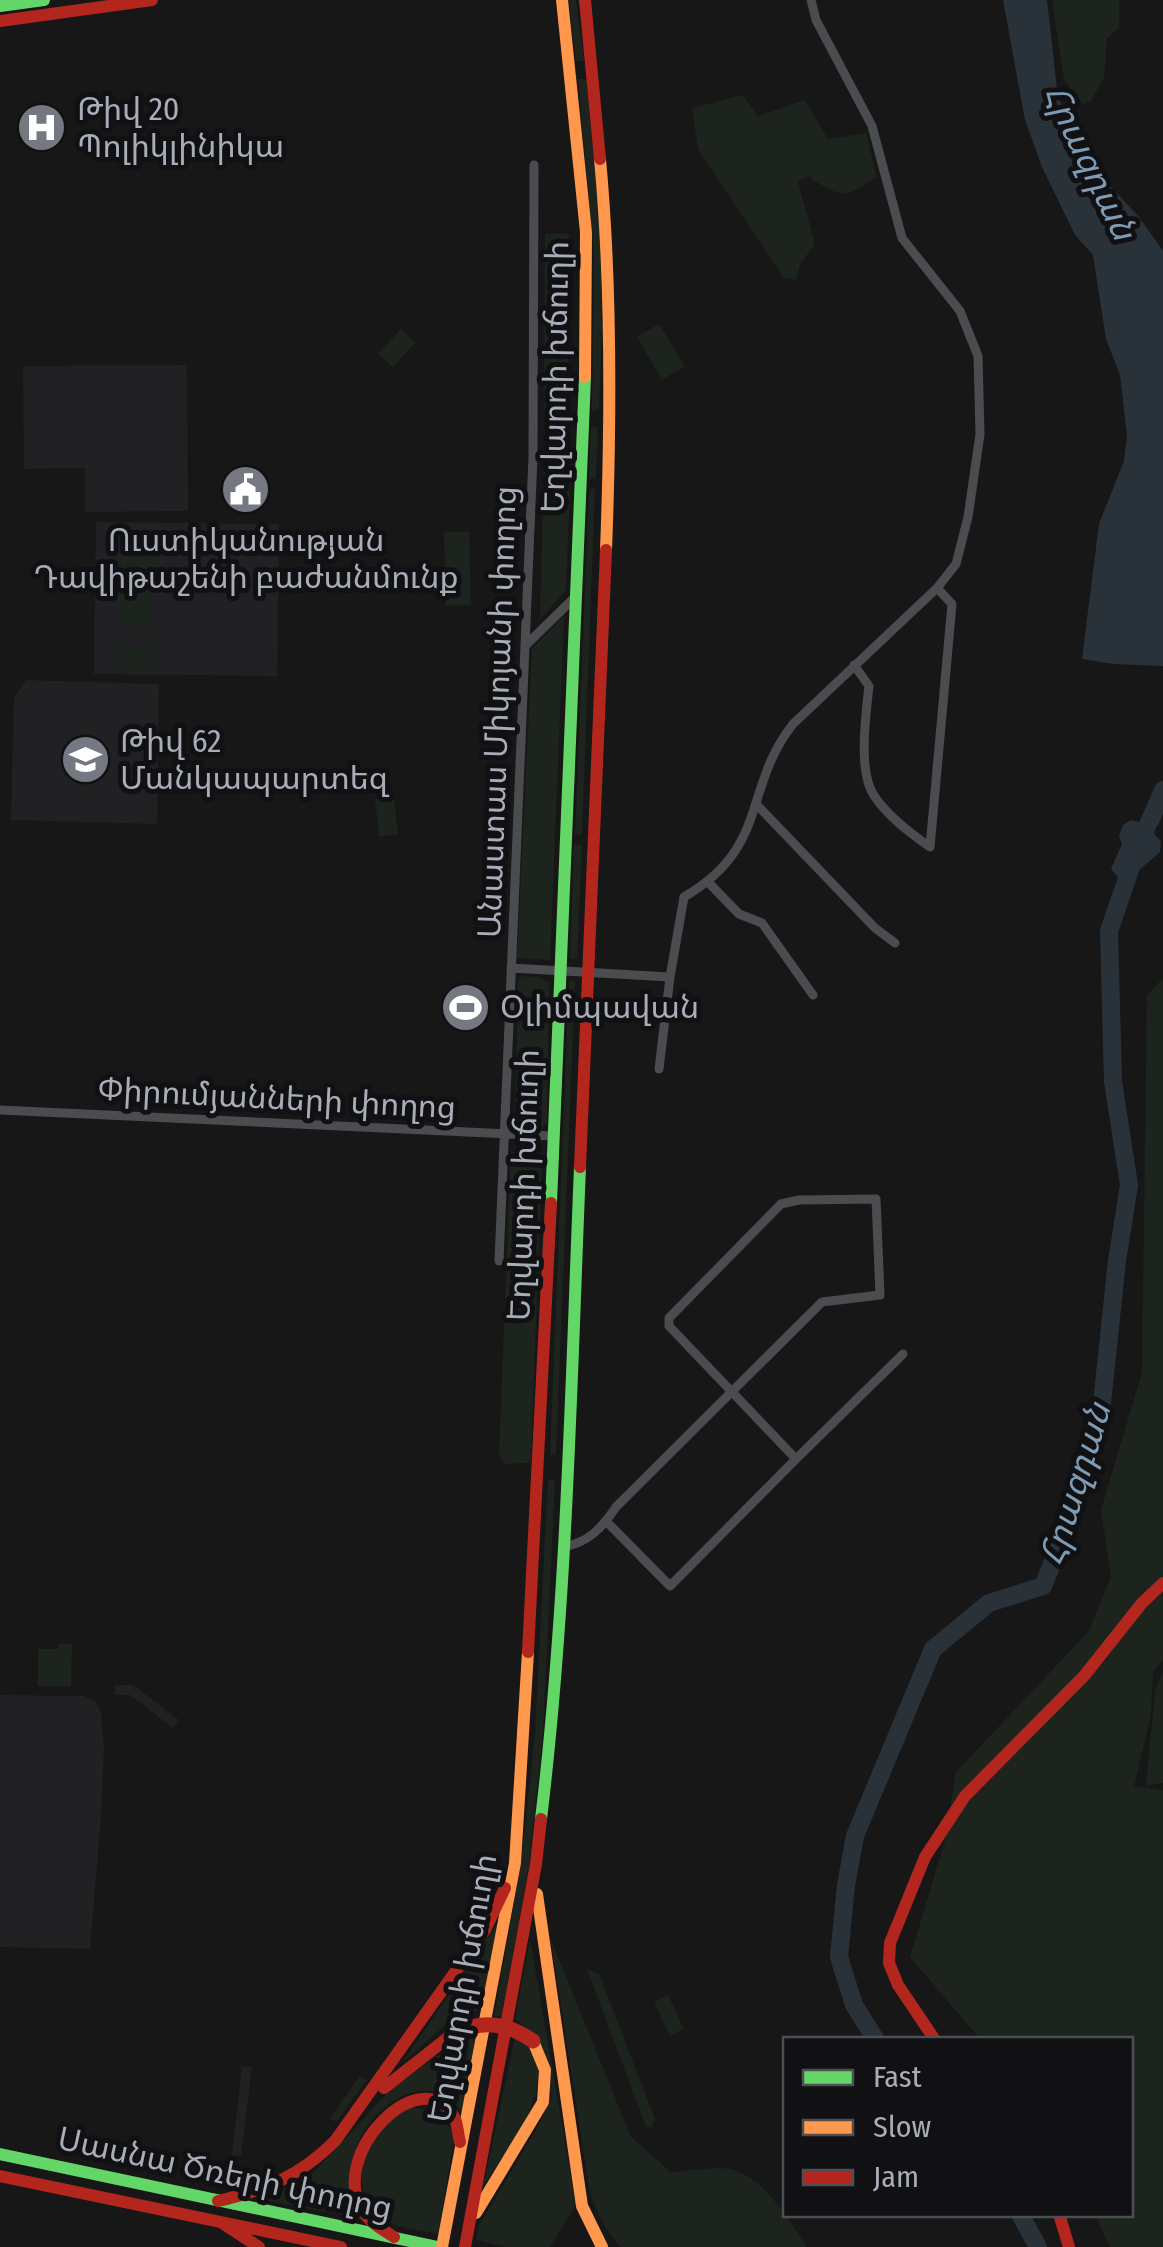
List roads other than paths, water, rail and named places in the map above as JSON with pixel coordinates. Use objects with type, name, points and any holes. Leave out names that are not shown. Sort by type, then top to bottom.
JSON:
[{"type":"main road","points":[[0,6],[44,0]]},
{"type":"main road","points":[[0,21],[152,0]]},
{"type":"main road","points":[[550,0],[563,8]]},
{"type":"main road","name":"Եղվարդի խճուղի","points":[[464,2247],[536,1864],[550,1739],[567,1474],[609,421],[606,226],[585,0]]},
{"type":"main road","name":"Եղվարդի խճուղի","points":[[435,2246],[460,2152],[515,1863],[540,1471],[584,420],[586,232],[563,8]]},
{"type":"main road","points":[[570,68],[593,67]]},
{"type":"main road","points":[[584,420],[609,421]]},
{"type":"main road","points":[[540,1471],[567,1474]]},
{"type":"main road","points":[[933,2037],[898,1986],[889,1964],[890,1943],[924,1857],[965,1796],[1084,1676],[1142,1603],[1163,1583]]},
{"type":"main road","points":[[218,2201],[269,2189],[299,2175],[318,2159],[352,2119],[485,1930],[515,1863]]},
{"type":"main road","points":[[536,1864],[542,1942],[574,2164],[582,2206],[602,2247]]},
{"type":"main road","points":[[352,2119],[402,2072],[454,2032],[483,2021],[494,2022],[516,2028],[534,2041],[546,2072],[543,2102],[469,2225]]},
{"type":"main road","points":[[394,2237],[364,2214],[356,2196],[359,2150],[372,2128],[388,2110],[405,2102],[437,2104],[452,2116],[457,2126],[460,2152]]},
{"type":"main road","name":"Սասնա Ծռերի փողոց","points":[[0,2154],[435,2246]]},
{"type":"main road","name":"Սասնա Ծռերի փողոց","points":[[0,2176],[341,2247]]},
{"type":"main road","points":[[1059,2217],[1069,2247]]},
{"type":"main road","points":[[222,2223],[259,2247]]},
{"type":"street","points":[[659,1069],[684,897],[709,883],[744,841],[780,740],[937,588],[956,564],[968,517],[980,434],[978,356],[960,310],[902,238],[872,126],[816,20],[811,0]]},
{"type":"street","name":"Անաստաս Միկոյանի փողոց","points":[[499,1261],[533,457],[534,165]]},
{"type":"street","points":[[533,457],[582,456]]},
{"type":"street","points":[[854,665],[869,686],[863,742],[872,792],[905,829],[930,848],[952,604],[937,588]]},
{"type":"street","points":[[526,645],[575,597]]},
{"type":"street","points":[[756,804],[875,928],[896,943]]},
{"type":"street","points":[[709,883],[740,914],[762,923],[813,996]]},
{"type":"street","points":[[511,968],[670,977]]},
{"type":"street","name":"Փիրումյանների փողոց","points":[[0,1110],[552,1136]]},
{"type":"street","points":[[562,1547],[584,1543],[616,1507],[732,1392],[822,1302],[880,1295],[876,1198],[781,1204],[669,1318],[669,1326],[732,1392],[796,1459]]},
{"type":"street","points":[[606,1522],[670,1586],[903,1354]]},
{"type":"water","name":"Հրազդան","points":[[1003,0],[1047,0],[1058,98],[1104,179],[1163,251],[1163,666],[1082,659],[1099,524],[1124,461],[1127,435],[1120,375],[1106,339],[1093,255],[1075,235],[1042,167],[1025,120]]},
{"type":"water","points":[[1151,798],[1163,802],[1154,834],[1161,841],[1160,852],[1123,884],[1111,869],[1122,844],[1119,835],[1123,825],[1131,820],[1139,822]]},
{"type":"waterway","name":"Հրազդան","points":[[1150,821],[1163,790]]},
{"type":"waterway","name":"Հրազդան","points":[[874,2037],[854,2005],[839,1957],[855,1836],[933,1649],[989,1603],[1043,1586],[1069,1523],[1101,1412],[1129,1185],[1113,1081],[1109,931],[1132,864]]},
{"type":"waterway","name":"Հրազդան","points":[[1022,2217],[1038,2247]]},
{"type":"place","name":"Թիվ 20 Պոլիկլինիկա","points":[[42,127]]},
{"type":"place","name":"Ուստիկանության Դավիթաշենի բաժանմունք","points":[[246,490]]},
{"type":"place","name":"Թիվ 62 Մանկապարտեզ","points":[[85,759]]},
{"type":"place","name":"Օլիմպավան","points":[[465,1007]]}]
